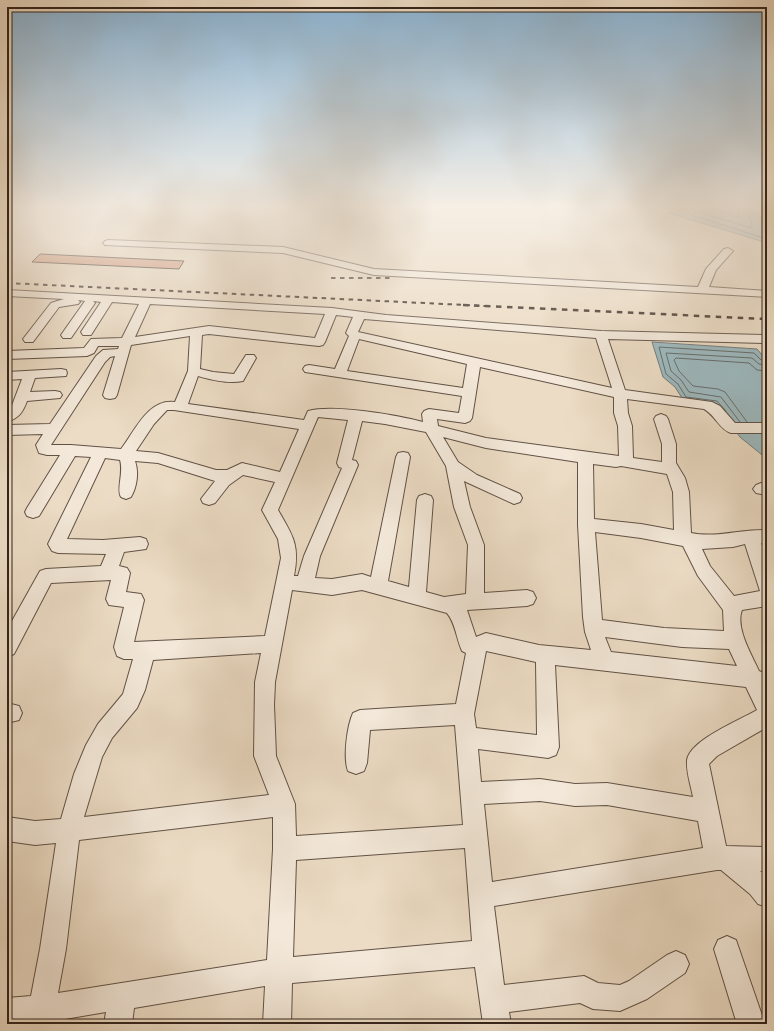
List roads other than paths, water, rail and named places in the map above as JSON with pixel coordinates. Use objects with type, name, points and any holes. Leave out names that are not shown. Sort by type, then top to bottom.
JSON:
[{"type":"street","points":[[296,253],[374,272],[703,289],[767,294]]},
{"type":"street","points":[[703,289],[711,269],[726,253]]},
{"type":"street","points":[[7,293],[107,301],[146,301],[332,311],[360,315],[601,335],[767,339]]},
{"type":"street","points":[[29,340],[55,305],[61,302],[89,303],[107,301]]},
{"type":"street","points":[[87,332],[107,301]]},
{"type":"street","points":[[110,395],[124,347],[146,301]]},
{"type":"street","points":[[67,335],[89,303]]},
{"type":"street","points":[[230,475],[216,476],[158,458],[70,450],[47,450],[43,448],[43,445],[100,359],[107,353],[124,347],[210,330],[319,342],[332,311]]},
{"type":"street","points":[[340,373],[355,336],[352,333],[360,315]]},
{"type":"street","points":[[180,407],[194,371],[196,332]]},
{"type":"street","points":[[601,335],[620,394],[621,413],[625,426],[626,459],[621,462]]},
{"type":"street","points":[[355,336],[375,338],[474,362],[620,394],[707,405],[715,409],[728,427],[734,429],[767,428]]},
{"type":"street","points":[[7,355],[87,352],[90,350],[94,342],[124,347]]},
{"type":"street","points":[[194,371],[213,376],[238,378],[250,358]]},
{"type":"street","points":[[474,362],[465,418],[429,414],[431,428],[453,466],[462,507],[476,545],[475,601]]},
{"type":"street","points":[[309,368],[469,393]]},
{"type":"street","points":[[7,376],[61,373]]},
{"type":"street","points":[[7,417],[15,413],[30,375]]},
{"type":"street","points":[[21,397],[54,395]]},
{"type":"street","points":[[125,455],[156,412],[165,406],[308,425]]},
{"type":"street","points":[[277,1024],[285,849],[284,804],[265,756],[264,705],[265,682],[289,558],[286,538],[270,510],[283,478],[314,414],[317,413],[385,419],[431,428],[486,443],[671,469]]},
{"type":"street","points":[[304,584],[312,556],[347,464],[356,416]]},
{"type":"street","points":[[662,419],[668,444],[669,463],[677,478],[681,492],[686,539],[704,571],[732,608],[733,633],[760,682],[767,710]]},
{"type":"street","points":[[7,430],[53,429]]},
{"type":"street","points":[[34,512],[70,450]]},
{"type":"street","points":[[100,453],[56,544],[58,546],[73,547],[140,544]]},
{"type":"street","points":[[125,455],[130,463],[130,474],[126,493]]},
{"type":"street","points":[[378,586],[403,456]]},
{"type":"street","points":[[585,458],[586,525],[594,626],[604,661]]},
{"type":"street","points":[[453,466],[472,478],[514,498]]},
{"type":"street","points":[[209,499],[230,475],[242,469],[283,478]]},
{"type":"street","points":[[417,597],[425,500]]},
{"type":"street","points":[[586,525],[641,531],[702,542],[750,536],[767,537]]},
{"type":"street","points":[[750,536],[765,577],[767,588]]},
{"type":"street","points":[[107,573],[118,546]]},
{"type":"street","points":[[289,558],[312,556]]},
{"type":"street","points":[[7,648],[46,576],[118,572],[121,575],[115,599],[135,600],[123,647],[124,650],[146,651],[272,644]]},
{"type":"street","points":[[284,582],[332,587],[362,582],[437,604],[527,598]]},
{"type":"street","points":[[732,608],[736,603],[767,598]]},
{"type":"street","points":[[451,604],[461,617],[469,645]]},
{"type":"street","points":[[594,626],[656,636],[699,640],[736,640]]},
{"type":"street","points":[[676,964],[638,990],[620,998],[593,996],[584,989],[495,1012],[486,953],[464,714],[475,655],[479,644],[486,642],[545,655],[720,673],[760,682]]},
{"type":"street","points":[[41,1016],[53,949],[69,830],[92,754],[107,726],[122,712],[131,700],[146,651]]},
{"type":"street","points":[[466,737],[548,747],[545,655]]},
{"type":"street","points":[[356,763],[360,720],[464,714]]},
{"type":"street","points":[[767,716],[709,748],[698,760],[698,771],[707,811],[722,858],[759,885],[767,895]]},
{"type":"street","points":[[472,794],[540,790],[575,795],[602,794],[707,811]]},
{"type":"street","points":[[7,829],[35,833],[69,830],[284,804]]},
{"type":"street","points":[[285,849],[475,836]]},
{"type":"street","points":[[481,896],[722,858],[767,859]]},
{"type":"street","points":[[727,949],[751,1024]]},
{"type":"street","points":[[7,1012],[41,1016],[122,996],[279,971],[486,953]]},
{"type":"street","points":[[118,1024],[122,996]]},
{"type":"water","points":[[652,342],[757,349],[763,356],[767,356],[767,459],[740,437],[716,404],[684,401],[675,387],[663,377]]},
{"type":"railway","points":[[331,278],[393,278]]},
{"type":"railway","points":[[7,283],[486,306]]},
{"type":"railway","points":[[463,305],[767,319]]}]
